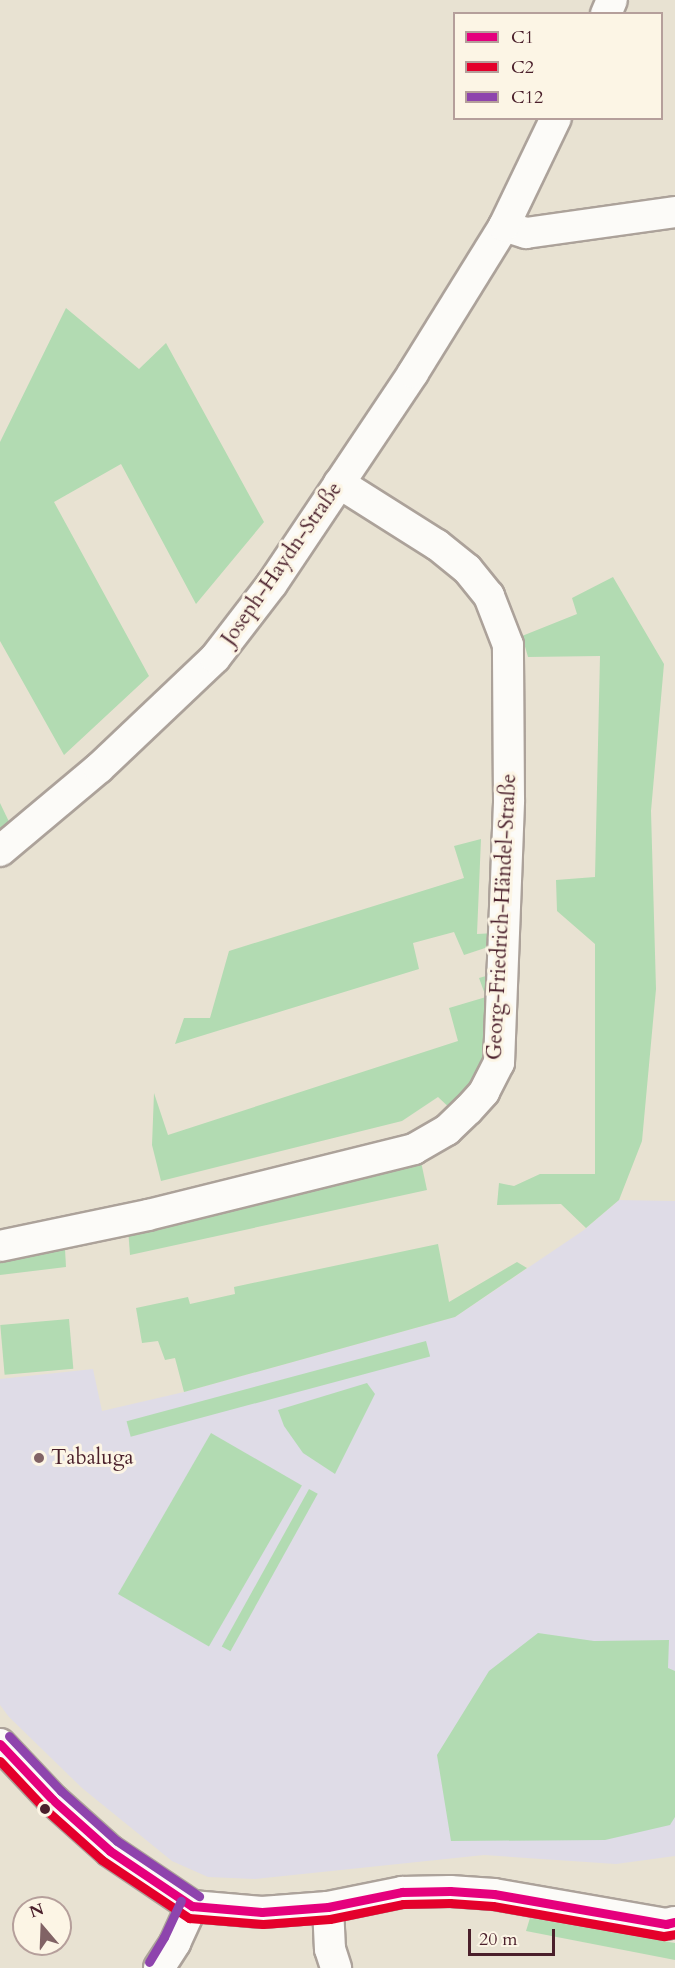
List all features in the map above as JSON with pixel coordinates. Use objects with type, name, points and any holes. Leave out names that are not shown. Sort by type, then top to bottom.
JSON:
[{"type":"street","name":"Joseph-Haydn-Straße","points":[[0,851],[99,768],[215,658],[272,584],[413,373],[504,226],[554,120]]},
{"type":"street","points":[[504,226],[526,232],[675,212]]},
{"type":"street","name":"Georg-Friedrich-Händel-Straße","points":[[0,1246],[148,1215],[414,1149],[447,1130],[468,1110],[484,1092],[499,1063],[509,801],[508,645],[489,596],[467,570],[437,545],[339,483]]},
{"type":"street","points":[[0,1744],[53,1800],[110,1851],[192,1906],[262,1912],[328,1906],[402,1892],[450,1891],[494,1894],[666,1923],[675,1922]]},
{"type":"street","points":[[159,1968],[175,1943],[192,1906]]},
{"type":"street","points":[[328,1906],[330,1948],[336,1968]]},
{"type":"shaded area","points":[[619,1200],[675,1201],[675,1856],[616,1864],[484,1855],[255,1879],[208,1877],[172,1861],[82,1788],[9,1717],[0,1705],[0,1379],[93,1369],[102,1411],[184,1392],[455,1317],[584,1230]]},
{"type":"green space","points":[[66,308],[139,369],[166,343],[264,522],[196,604],[121,464],[54,502],[149,676],[64,755],[0,641],[0,442]]},
{"type":"green space","points":[[613,577],[664,664],[651,811],[656,989],[642,1141],[619,1200],[586,1228],[561,1204],[497,1205],[499,1183],[514,1186],[540,1174],[595,1174],[595,944],[557,911],[556,880],[595,877],[600,656],[528,657],[522,636],[577,614],[572,598]]},
{"type":"green space","points":[[0,803],[12,828],[0,838]]},
{"type":"green space","points":[[481,839],[477,934],[496,933],[491,946],[464,955],[454,932],[413,943],[419,969],[175,1044],[184,1018],[210,1018],[229,951],[464,878],[454,846]]},
{"type":"green space","points":[[486,976],[497,983],[494,1047],[475,1092],[454,1112],[438,1097],[402,1121],[161,1181],[152,1145],[154,1093],[168,1135],[458,1041],[449,1008],[486,997],[479,978]]},
{"type":"green space","points":[[420,1157],[427,1190],[130,1255],[128,1228]]},
{"type":"green space","points":[[438,1244],[449,1302],[517,1262],[527,1268],[455,1317],[184,1392],[175,1358],[165,1360],[158,1341],[142,1343],[136,1308],[188,1297],[190,1304],[235,1294],[234,1287]]},
{"type":"green space","points":[[65,1249],[66,1267],[0,1275],[0,1262]]},
{"type":"green space","points":[[69,1319],[73,1369],[5,1375],[0,1325]]},
{"type":"green space","points":[[426,1341],[430,1356],[131,1437],[127,1421]]},
{"type":"green space","points":[[367,1383],[375,1394],[335,1474],[303,1453],[284,1426],[278,1410]]},
{"type":"green space","points":[[211,1433],[302,1486],[209,1647],[118,1594]]},
{"type":"green space","points":[[309,1489],[318,1494],[230,1651],[222,1646]]},
{"type":"green space","points":[[538,1633],[594,1641],[669,1640],[668,1668],[675,1671],[675,1817],[670,1825],[605,1840],[451,1841],[437,1755],[489,1671]]},
{"type":"green space","points":[[530,1918],[675,1943],[675,1960],[526,1931]]},
{"type":"transit line","name":"C12","points":[[9,1736],[61,1791],[117,1841],[199,1896]]},
{"type":"transit line","name":"C1","points":[[0,1744],[53,1800],[110,1851],[192,1906],[262,1912],[328,1907],[402,1892],[450,1891],[494,1894],[666,1924],[675,1922]]},
{"type":"transit line","name":"C2","points":[[0,1761],[45,1809],[102,1860],[189,1918],[263,1924],[330,1919],[403,1904],[450,1903],[493,1906],[664,1936],[675,1934]]},
{"type":"transit line","name":"C12","points":[[149,1962],[181,1901]]},
{"type":"place","name":"Tabaluga","points":[[39,1458]]}]
